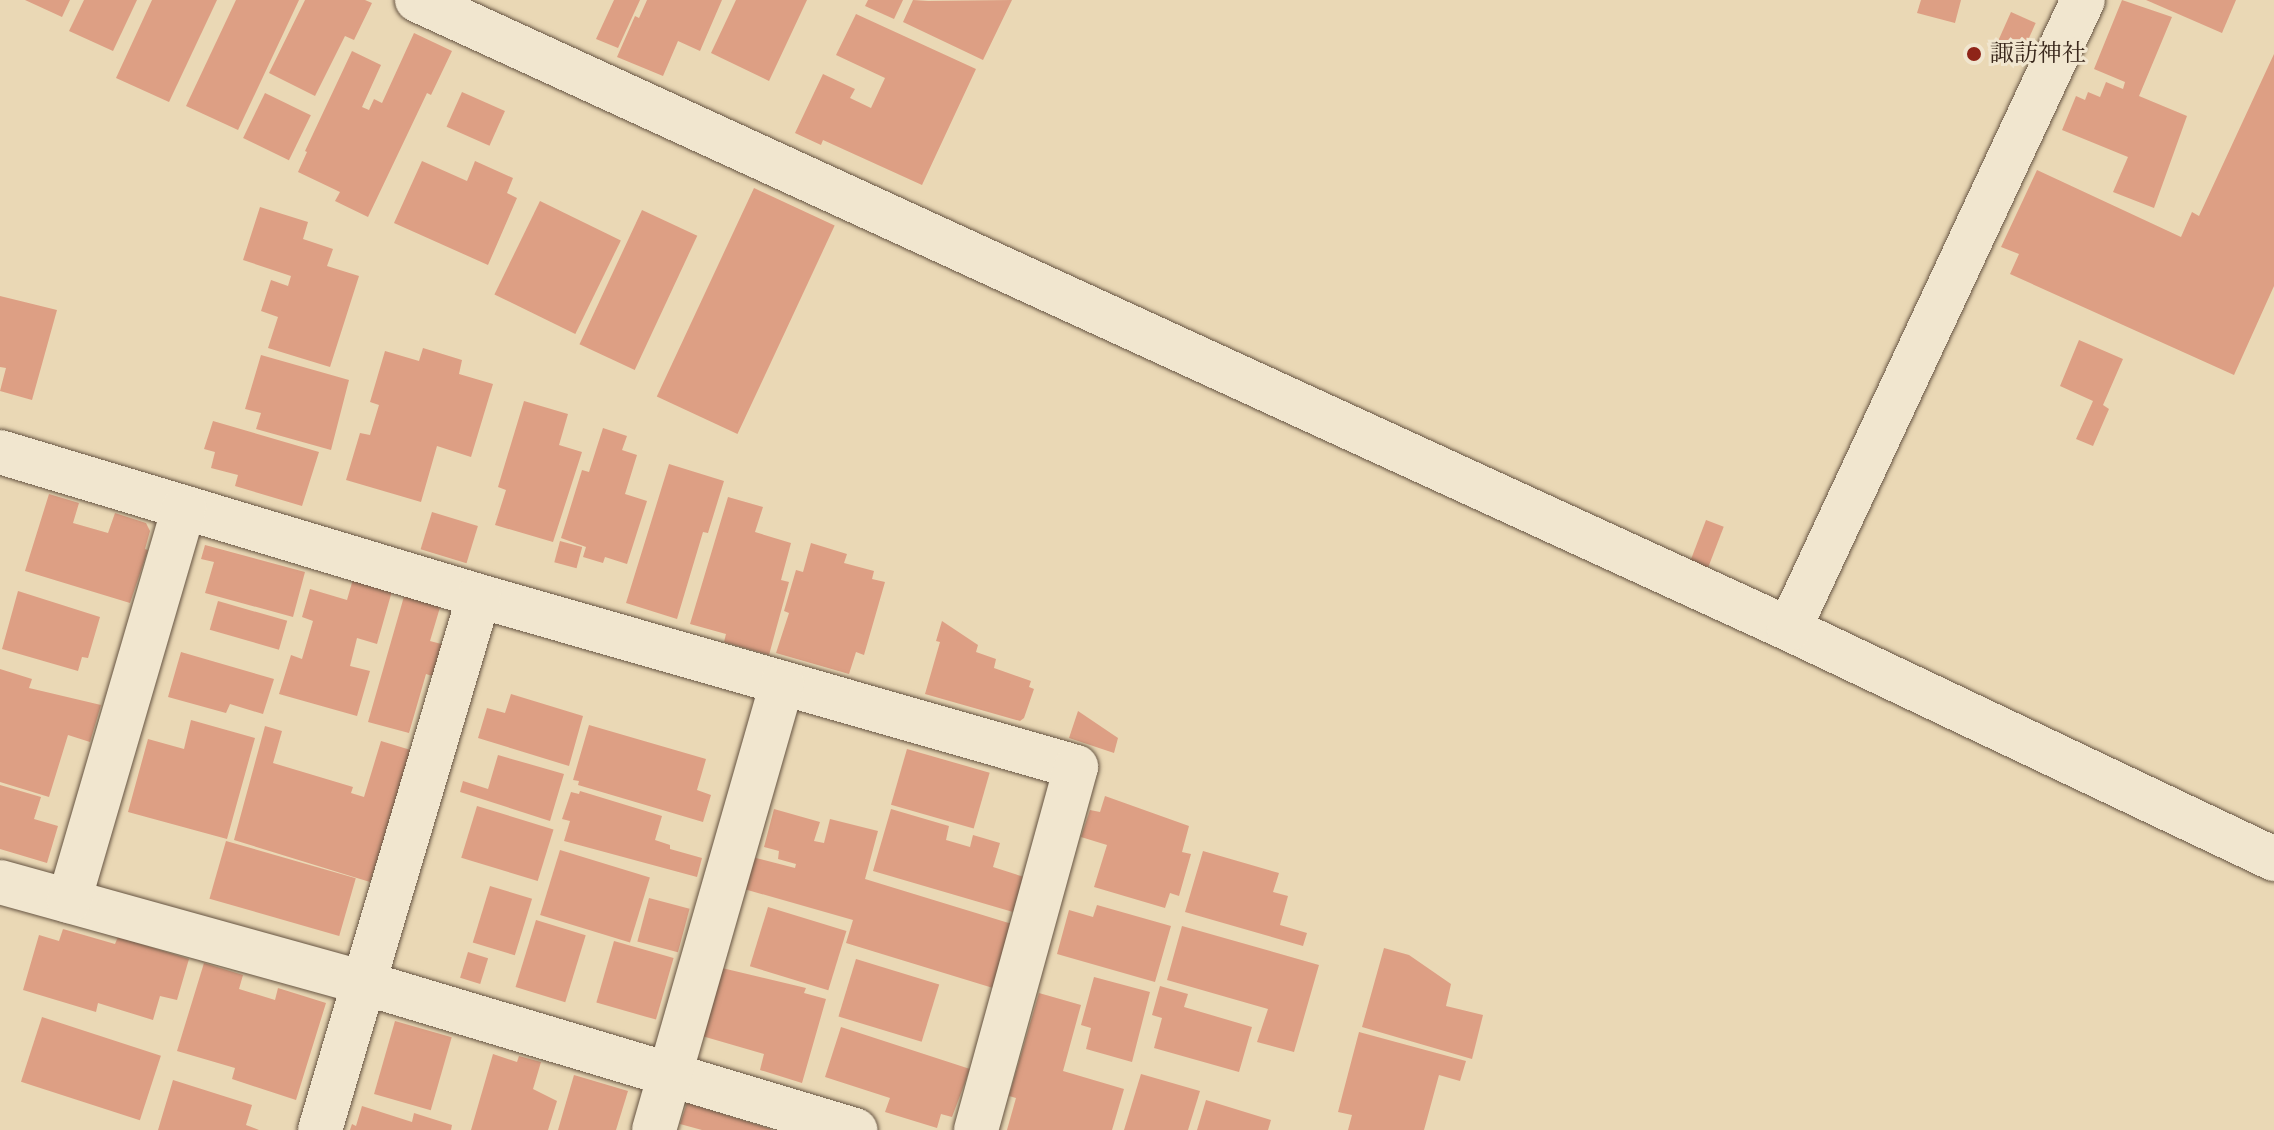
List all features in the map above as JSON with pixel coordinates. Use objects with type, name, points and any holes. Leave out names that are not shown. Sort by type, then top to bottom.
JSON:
[{"type":"street","points":[[417,0],[1789,629],[2274,859]]},
{"type":"street","points":[[1789,629],[2083,0]]},
{"type":"street","points":[[0,452],[479,596],[1076,767],[976,1130]]},
{"type":"street","points":[[69,901],[184,507]]},
{"type":"street","points":[[320,1130],[479,596]]},
{"type":"street","points":[[654,1130],[782,683]]},
{"type":"street","points":[[0,882],[364,983],[855,1130]]},
{"type":"building","points":[[25,0],[70,0],[62,17]]},
{"type":"building","points":[[84,0],[137,0],[113,51],[69,31]]},
{"type":"building","points":[[152,0],[217,0],[169,102],[116,78]]},
{"type":"building","points":[[236,0],[299,0],[238,130],[186,106]]},
{"type":"building","points":[[305,0],[365,0],[372,3],[354,40],[345,36],[315,96],[269,73]]},
{"type":"building","points":[[614,0],[640,0],[618,48],[596,39]]},
{"type":"building","points":[[647,0],[722,0],[700,51],[678,41],[663,76],[617,57],[635,16],[639,18]]},
{"type":"building","points":[[736,0],[807,0],[769,81],[711,53]]},
{"type":"building","points":[[868,0],[903,0],[894,19],[865,6]]},
{"type":"building","points":[[913,0],[1012,0],[983,60],[903,22]]},
{"type":"building","points":[[1921,0],[1961,0],[1955,23],[1917,13]]},
{"type":"building","points":[[2122,0],[2172,17],[2139,96],[2187,116],[2154,208],[2113,192],[2128,157],[2062,130],[2076,96],[2085,100],[2088,92],[2100,97],[2106,82],[2123,89],[2125,82],[2094,69]]},
{"type":"building","points":[[2146,0],[2236,0],[2222,33]]},
{"type":"building","points":[[2011,12],[2036,23],[2021,57],[1996,46]]},
{"type":"building","points":[[856,14],[976,69],[922,185],[823,140],[821,145],[795,133],[823,74],[855,89],[850,98],[871,108],[885,78],[836,55]]},
{"type":"building","points":[[414,33],[452,51],[431,95],[427,93],[368,217],[335,201],[340,192],[298,172],[352,51],[381,65],[362,107],[369,110],[374,99],[382,103]]},
{"type":"building","points":[[2274,54],[2274,286],[2234,375],[2010,274],[2019,254],[2001,247],[2037,170],[2181,237],[2192,212],[2199,216]]},
{"type":"building","points":[[462,92],[505,111],[489,146],[447,127]]},
{"type":"building","points":[[265,93],[311,115],[289,160],[243,138]]},
{"type":"building","points":[[422,161],[467,181],[475,161],[513,178],[507,193],[517,198],[488,265],[394,223]]},
{"type":"building","points":[[754,188],[835,226],[737,434],[657,396]]},
{"type":"building","points":[[540,201],[621,240],[575,334],[494,294]]},
{"type":"building","points":[[260,207],[308,222],[303,239],[333,249],[327,266],[359,276],[330,367],[268,348],[278,317],[261,311],[271,280],[288,286],[291,276],[243,260]]},
{"type":"building","points":[[642,210],[697,236],[635,370],[579,344]]},
{"type":"building","points":[[0,296],[57,310],[32,400],[0,391],[6,368],[0,367]]},
{"type":"building","points":[[2079,340],[2123,359],[2103,405],[2109,409],[2093,446],[2076,439],[2093,401],[2060,386]]},
{"type":"building","points":[[423,348],[462,360],[459,374],[493,384],[471,457],[437,446],[421,502],[346,480],[360,433],[370,435],[379,405],[370,402],[385,351],[419,361]]},
{"type":"building","points":[[261,355],[349,380],[331,450],[256,429],[261,413],[245,409]]},
{"type":"building","points":[[524,401],[568,414],[559,445],[582,452],[553,542],[495,525],[506,490],[498,487]]},
{"type":"building","points":[[213,421],[319,452],[302,506],[235,486],[238,475],[211,468],[215,452],[204,449]]},
{"type":"building","points":[[603,428],[627,436],[622,450],[637,455],[625,494],[647,501],[627,564],[605,557],[603,563],[583,557],[586,547],[561,538],[582,470],[589,472]]},
{"type":"building","points":[[669,464],[724,481],[708,533],[703,532],[677,619],[626,603]]},
{"type":"building","points":[[49,494],[79,503],[73,523],[108,533],[115,513],[146,523],[150,531],[145,549],[148,550],[130,603],[25,571]]},
{"type":"building","points":[[728,497],[763,507],[755,532],[791,543],[781,580],[789,582],[769,655],[724,642],[726,634],[690,624]]},
{"type":"building","points":[[432,512],[478,526],[467,563],[421,549]]},
{"type":"building","points":[[1706,520],[1724,527],[1707,571],[1689,564]]},
{"type":"building","points":[[560,541],[582,547],[577,568],[554,562]]},
{"type":"building","points":[[811,543],[847,554],[844,563],[874,571],[872,579],[885,582],[864,655],[856,652],[849,674],[776,653],[789,613],[784,611],[796,570],[803,572]]},
{"type":"building","points":[[205,545],[305,572],[293,617],[205,593],[214,562],[201,559]]},
{"type":"building","points":[[353,579],[392,591],[377,644],[357,638],[350,666],[370,671],[357,716],[279,694],[291,655],[302,659],[313,621],[302,617],[310,589],[347,600]]},
{"type":"building","points":[[18,591],[100,617],[88,658],[82,657],[78,671],[2,649]]},
{"type":"building","points":[[405,593],[441,604],[430,641],[445,645],[435,677],[426,674],[409,733],[368,722]]},
{"type":"building","points":[[218,601],[287,621],[279,650],[210,630]]},
{"type":"building","points":[[942,621],[978,645],[976,652],[996,659],[994,668],[1031,681],[1029,687],[1034,689],[1024,718],[1020,721],[925,694],[940,642],[936,641]]},
{"type":"building","points":[[181,652],[274,679],[263,714],[230,704],[226,713],[168,697]]},
{"type":"building","points":[[0,669],[32,679],[29,688],[101,705],[90,742],[68,735],[49,797],[0,782]]},
{"type":"building","points":[[511,694],[583,716],[569,766],[478,738],[487,708],[505,713]]},
{"type":"building","points":[[1078,711],[1118,738],[1114,753],[1069,738]]},
{"type":"building","points":[[191,720],[255,738],[227,839],[128,812],[148,739],[184,749]]},
{"type":"building","points":[[589,725],[706,759],[697,790],[711,795],[703,822],[578,785],[579,781],[573,780]]},
{"type":"building","points":[[265,726],[282,731],[273,763],[353,787],[351,793],[364,797],[381,741],[414,751],[370,882],[234,840]]},
{"type":"building","points":[[907,749],[990,773],[974,828],[891,805]]},
{"type":"building","points":[[498,755],[564,774],[550,821],[460,792],[463,781],[488,789]]},
{"type":"building","points":[[0,785],[41,797],[34,819],[58,826],[47,863],[0,849]]},
{"type":"building","points":[[580,791],[662,816],[655,840],[670,845],[670,849],[702,858],[697,877],[564,841],[570,821],[562,819],[571,792],[579,794]]},
{"type":"building","points":[[1105,796],[1189,826],[1182,852],[1191,854],[1179,896],[1170,893],[1165,908],[1094,887],[1107,845],[1081,837],[1090,810],[1100,812]]},
{"type":"building","points":[[477,806],[554,829],[538,881],[461,858]]},
{"type":"building","points":[[774,809],[820,822],[814,841],[824,843],[830,819],[878,831],[865,879],[1012,924],[993,988],[846,943],[853,920],[744,889],[752,857],[795,868],[796,864],[778,859],[779,851],[764,847]]},
{"type":"building","points":[[891,809],[949,826],[946,840],[970,847],[973,835],[1000,843],[993,867],[1024,877],[1013,912],[873,871]]},
{"type":"building","points":[[226,841],[356,878],[339,936],[209,899]]},
{"type":"building","points":[[560,850],[650,877],[630,943],[540,915]]},
{"type":"building","points":[[1203,851],[1279,873],[1273,892],[1288,896],[1280,925],[1307,933],[1303,946],[1185,912]]},
{"type":"building","points":[[490,886],[532,899],[515,955],[473,942]]},
{"type":"building","points":[[649,898],[690,909],[678,952],[637,941]]},
{"type":"building","points":[[1097,905],[1171,926],[1155,982],[1057,954],[1069,910],[1093,917]]},
{"type":"building","points":[[768,907],[846,931],[828,990],[750,966]]},
{"type":"building","points":[[536,920],[586,935],[565,1002],[516,987]]},
{"type":"building","points":[[1182,926],[1319,965],[1294,1052],[1257,1042],[1268,1009],[1167,980]]},
{"type":"building","points":[[63,929],[115,944],[118,937],[189,959],[177,1000],[160,996],[153,1020],[98,1003],[96,1012],[23,990],[39,935],[59,941]]},
{"type":"building","points":[[614,941],[674,958],[656,1020],[596,1003]]},
{"type":"building","points":[[1384,948],[1409,955],[1451,984],[1446,1006],[1483,1015],[1472,1059],[1362,1027]]},
{"type":"building","points":[[468,952],[488,958],[480,984],[460,978]]},
{"type":"building","points":[[856,959],[939,984],[922,1042],[838,1016]]},
{"type":"building","points":[[204,963],[243,975],[239,989],[275,1000],[278,988],[326,1003],[296,1100],[232,1079],[235,1068],[177,1051]]},
{"type":"building","points":[[722,968],[806,988],[804,993],[826,999],[802,1083],[760,1070],[764,1054],[702,1036]]},
{"type":"building","points":[[1094,977],[1150,992],[1132,1062],[1086,1049],[1091,1028],[1081,1025]]},
{"type":"building","points":[[1160,986],[1188,994],[1184,1007],[1252,1027],[1239,1072],[1154,1048],[1162,1018],[1152,1015]]},
{"type":"building","points":[[1039,993],[1081,1005],[1063,1071],[1124,1089],[1112,1130],[1007,1130],[1016,1098],[1009,1096]]},
{"type":"building","points":[[42,1017],[161,1056],[140,1120],[21,1082]]},
{"type":"building","points":[[395,1021],[452,1037],[431,1110],[374,1094]]},
{"type":"building","points":[[841,1027],[970,1069],[952,1117],[941,1114],[937,1128],[885,1112],[890,1098],[825,1077]]},
{"type":"building","points":[[1359,1032],[1466,1061],[1460,1081],[1439,1075],[1424,1130],[1348,1130],[1352,1115],[1338,1112]]},
{"type":"building","points":[[493,1054],[517,1062],[519,1056],[541,1062],[533,1089],[557,1101],[548,1130],[471,1130]]},
{"type":"building","points":[[1141,1074],[1200,1091],[1188,1130],[1124,1130]]},
{"type":"building","points":[[574,1075],[628,1091],[616,1130],[558,1130]]},
{"type":"building","points":[[173,1080],[252,1105],[246,1125],[259,1130],[158,1130]]},
{"type":"building","points":[[1206,1100],[1271,1120],[1268,1130],[1197,1130]]},
{"type":"building","points":[[687,1103],[771,1130],[702,1130],[680,1124]]},
{"type":"building","points":[[362,1106],[412,1122],[414,1113],[452,1125],[451,1130],[350,1130],[352,1124],[356,1126]]},
{"type":"place","name":"諏訪神社","points":[[1974,54]]}]
